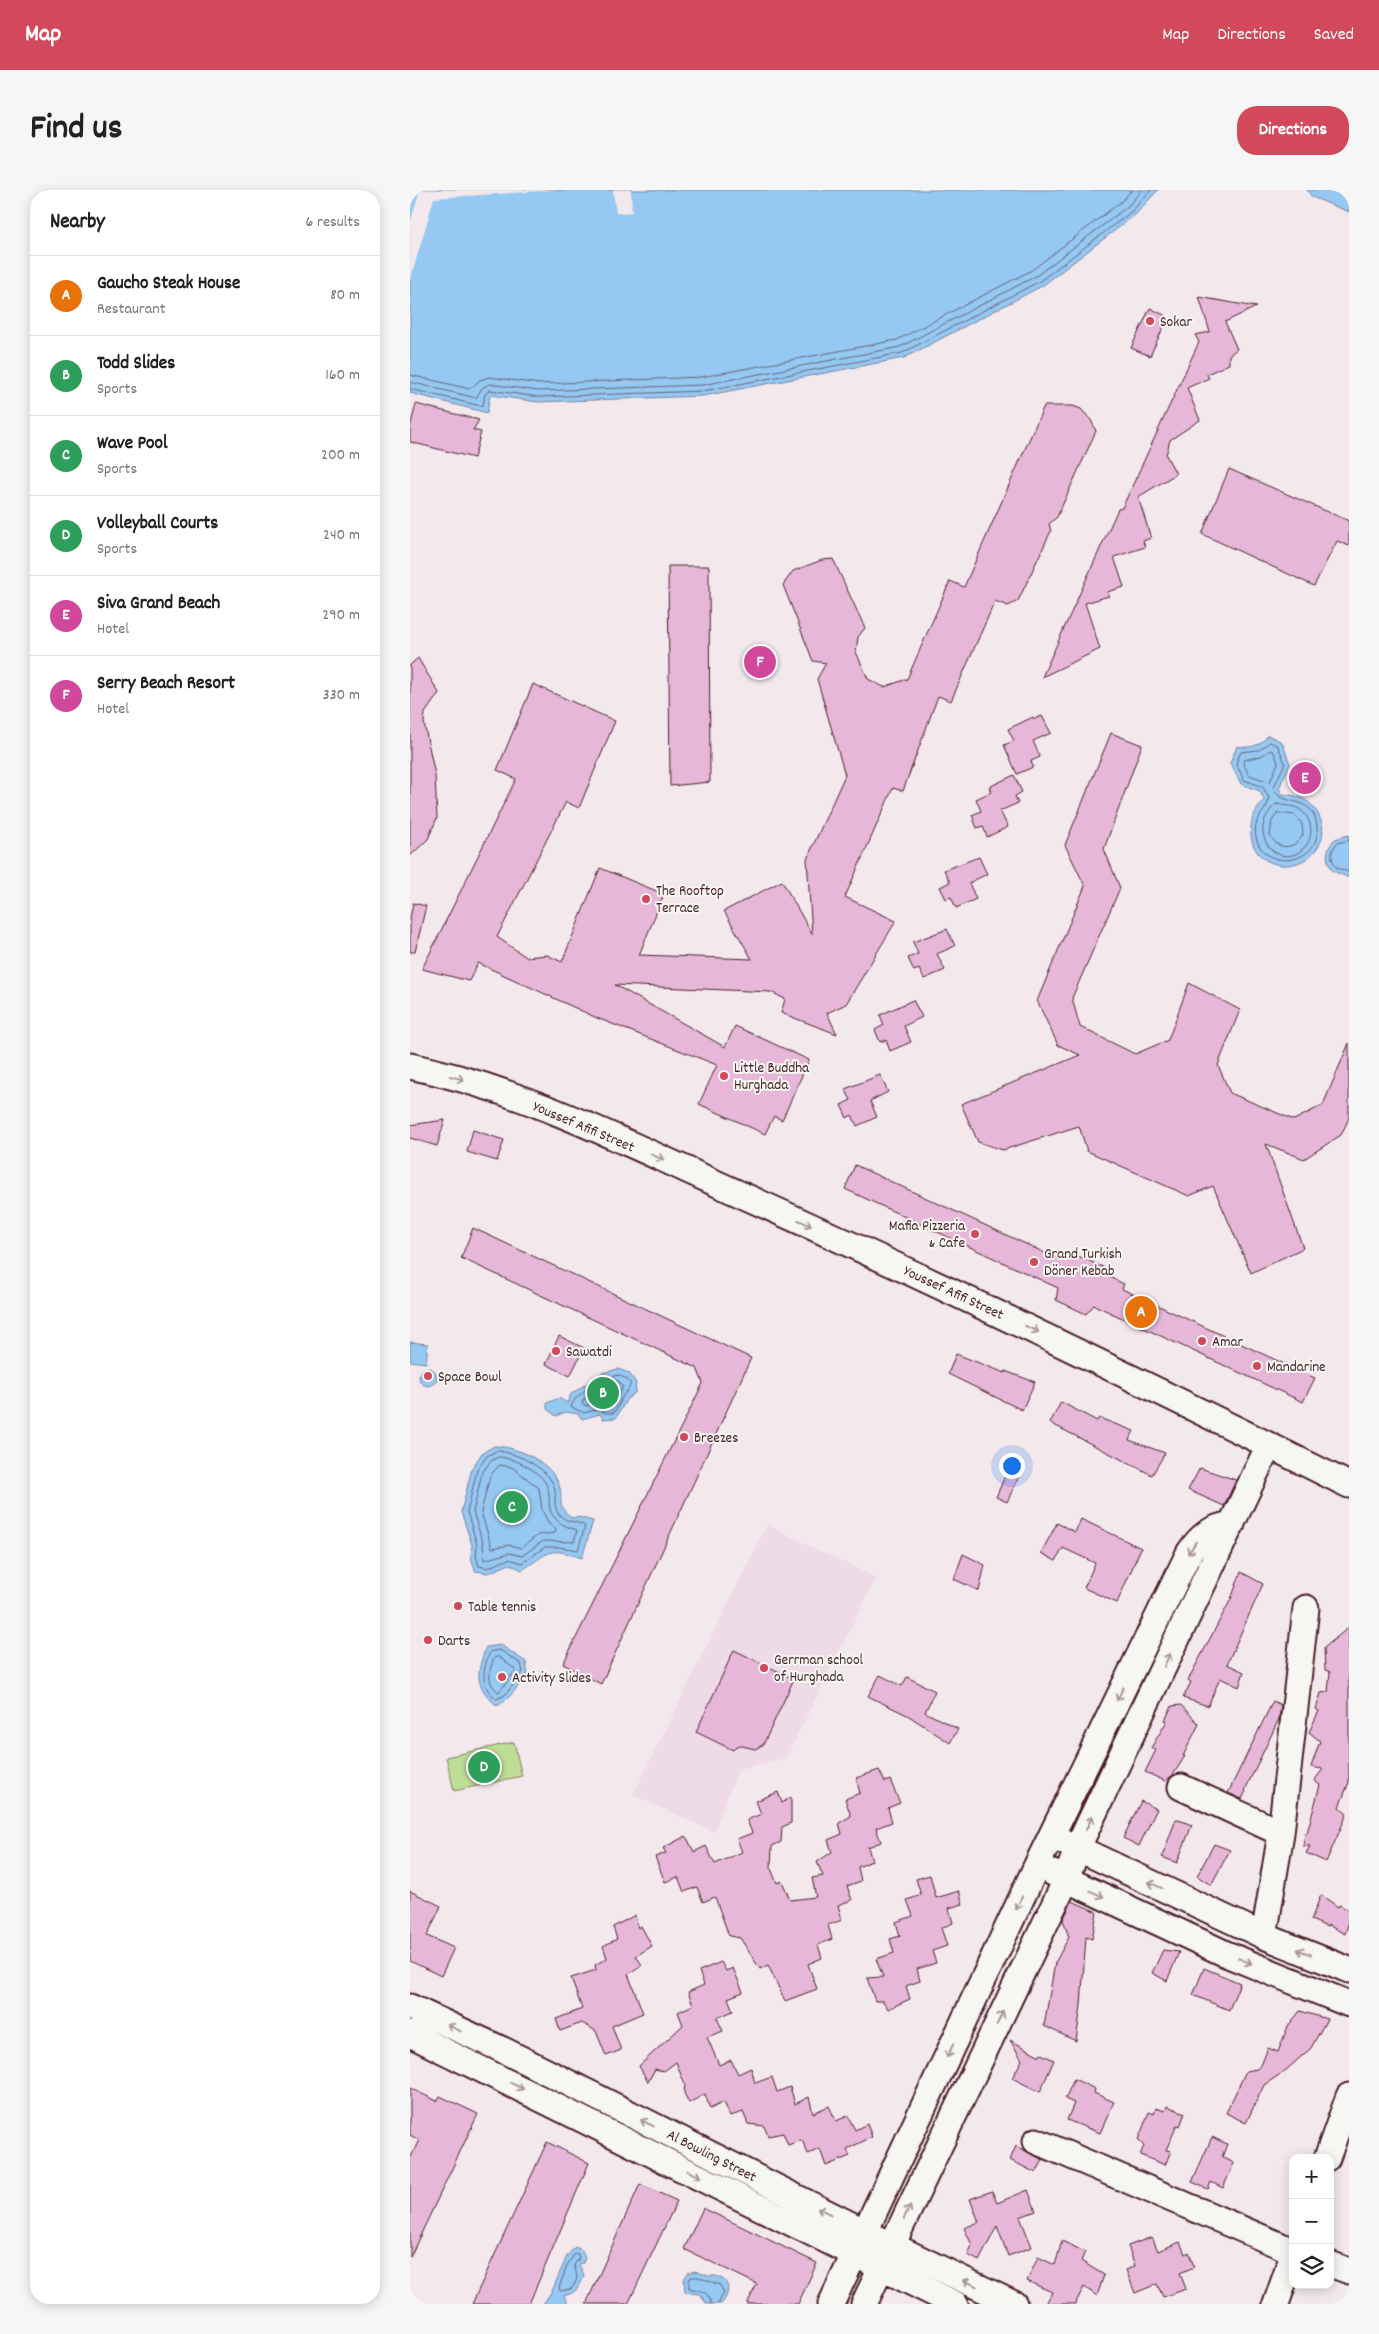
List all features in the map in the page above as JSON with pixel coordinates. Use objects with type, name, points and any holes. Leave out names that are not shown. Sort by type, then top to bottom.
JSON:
[{"type":"street","name":"Youssef Afifi Street","points":[[410,1066],[485,1086],[561,1114],[873,1254],[1349,1485]]},
{"type":"street","points":[[864,2304],[1066,1880],[1077,1849],[1269,1445]]},
{"type":"street","points":[[831,2304],[1037,1865],[1189,1553],[1206,1532],[1218,1526],[1232,1524]]},
{"type":"street","points":[[1264,1936],[1281,1833],[1306,1608]]},
{"type":"street","points":[[1181,1787],[1281,1833]]},
{"type":"street","points":[[1052,1835],[1077,1849],[1264,1936],[1349,1970]]},
{"type":"street","points":[[1037,1865],[1226,1954],[1349,2004]]},
{"type":"street","name":"Al Bowling Street","points":[[410,2007],[503,2050],[891,2245],[1014,2304]]},
{"type":"street","name":"Al Bowling Street","points":[[410,2034],[955,2304]]},
{"type":"street","points":[[466,2062],[477,2039]]},
{"type":"street","points":[[492,2074],[503,2050]]},
{"type":"street","points":[[1328,2154],[1349,2096]]},
{"type":"street","points":[[1036,2141],[1289,2249]]},
{"type":"street","points":[[1334,2265],[1349,2271]]},
{"type":"street","points":[[1276,2304],[1289,2267]]},
{"type":"shaded area","name":"Gerrman school of Hurghada","points":[[767,1525],[876,1578],[786,1758],[738,1770],[714,1832],[633,1795]]},
{"type":"green space","points":[[514,1742],[522,1776],[454,1791],[446,1757]]},
{"type":"water","points":[[410,190],[1158,190],[1135,215],[1042,286],[904,358],[703,396],[538,402],[490,395],[487,413],[410,393]]},
{"type":"water","points":[[1307,190],[1349,190],[1349,212],[1312,197]]},
{"type":"water","points":[[1268,735],[1282,742],[1290,764],[1279,788],[1282,794],[1299,797],[1313,806],[1323,827],[1321,842],[1310,856],[1288,865],[1276,864],[1265,860],[1257,852],[1252,841],[1251,823],[1255,812],[1264,800],[1260,791],[1241,784],[1230,763],[1237,746],[1255,746]]},
{"type":"water","points":[[1349,835],[1349,877],[1347,877],[1333,871],[1327,855],[1329,847],[1335,839]]},
{"type":"water","points":[[410,1342],[428,1344],[426,1363],[410,1361]]},
{"type":"water","name":"Space Bowl","points":[[424,1368],[432,1368],[437,1373],[435,1384],[424,1386],[419,1381],[419,1373]]},
{"type":"water","points":[[618,1369],[629,1373],[636,1383],[635,1393],[627,1399],[616,1418],[603,1419],[600,1414],[582,1419],[578,1414],[566,1412],[556,1416],[547,1409],[547,1403],[559,1398],[567,1403],[571,1394],[602,1373]]},
{"type":"water","points":[[494,1446],[513,1449],[543,1464],[556,1479],[560,1488],[561,1504],[564,1510],[572,1518],[578,1517],[593,1521],[582,1558],[562,1552],[555,1552],[544,1555],[522,1570],[510,1564],[488,1573],[475,1571],[471,1557],[472,1545],[461,1512],[472,1468],[482,1453]]},
{"type":"water","name":"Activity Slides","points":[[501,1645],[526,1662],[528,1675],[510,1696],[497,1706],[484,1692],[479,1679],[479,1672],[486,1647]]},
{"type":"water","points":[[575,2247],[582,2250],[585,2258],[583,2263],[579,2264],[584,2275],[579,2286],[572,2293],[564,2296],[568,2304],[543,2304],[552,2291],[567,2256]]},
{"type":"water","points":[[695,2271],[724,2280],[728,2287],[728,2292],[721,2304],[707,2304],[699,2294],[685,2292],[684,2279],[688,2273]]},
{"type":"pier","points":[[420,190],[558,190],[434,198],[410,281],[410,223]]},
{"type":"pier","points":[[613,190],[631,190],[632,212],[616,213]]},
{"type":"building","points":[[1199,297],[1256,307],[1225,322],[1237,349],[1229,355],[1229,364],[1207,374],[1209,378],[1187,388],[1200,420],[1170,440],[1166,455],[1176,474],[1138,497],[1151,538],[1143,541],[1145,547],[1114,557],[1124,587],[1107,592],[1109,596],[1085,603],[1100,649],[1042,677],[1118,509],[1122,508],[1199,342],[1195,335],[1210,332]]},
{"type":"building","points":[[1150,308],[1168,317],[1150,356],[1131,348]]},
{"type":"building","points":[[416,404],[479,420],[473,430],[481,432],[474,458],[410,442],[410,428]]},
{"type":"building","points":[[1044,406],[1073,406],[1081,409],[1091,420],[1096,431],[1057,517],[1049,524],[1051,531],[1018,601],[1008,606],[995,601],[951,701],[938,696],[903,791],[893,788],[845,897],[896,921],[846,1004],[827,1013],[837,1034],[781,1013],[785,999],[771,992],[615,985],[725,1047],[735,1026],[809,1060],[782,1120],[774,1116],[765,1134],[699,1104],[717,1065],[597,1018],[478,963],[469,981],[422,969],[516,779],[497,770],[533,684],[615,721],[579,808],[566,802],[497,937],[526,957],[547,955],[562,962],[600,868],[664,894],[639,955],[752,959],[724,911],[782,881],[812,934],[807,859],[845,775],[817,679],[826,663],[813,661],[783,585],[793,571],[822,560],[833,559],[865,628],[858,637],[856,652],[868,679],[884,687],[907,679],[950,581],[964,587]]},
{"type":"building","points":[[1229,469],[1349,521],[1349,546],[1337,541],[1314,586],[1202,534]]},
{"type":"building","points":[[668,566],[709,566],[710,782],[670,786]]},
{"type":"building","points":[[418,658],[439,693],[425,713],[424,723],[435,775],[437,818],[428,839],[410,856],[410,665]]},
{"type":"building","points":[[1042,716],[1051,733],[1033,741],[1040,757],[1031,761],[1033,767],[1017,774],[1004,745],[1014,741],[1008,729],[1033,717],[1034,719]]},
{"type":"building","points":[[1111,733],[1142,745],[1104,849],[1120,888],[1072,998],[1080,1027],[1135,1054],[1168,1040],[1189,983],[1240,1010],[1218,1065],[1230,1093],[1294,1120],[1323,1105],[1349,1043],[1349,1118],[1341,1135],[1304,1159],[1266,1144],[1303,1248],[1251,1273],[1213,1186],[1189,1196],[1087,1151],[1079,1126],[1003,1150],[978,1142],[961,1104],[1080,1055],[1058,1045],[1037,1001],[1085,886],[1065,845]]},
{"type":"building","points":[[1014,775],[1022,792],[1015,796],[1018,803],[1000,811],[1008,827],[987,837],[983,826],[977,828],[972,815],[981,811],[976,799],[991,792],[989,787]]},
{"type":"building","points":[[979,857],[987,874],[969,883],[976,899],[956,908],[951,897],[946,899],[940,887],[950,882],[944,870]]},
{"type":"building","points":[[413,903],[426,906],[415,952],[410,952],[410,919]]},
{"type":"building","points":[[947,929],[955,946],[937,954],[945,970],[924,979],[919,969],[914,971],[908,958],[918,954],[913,942]]},
{"type":"building","points":[[913,1000],[922,1017],[904,1026],[911,1042],[890,1051],[886,1040],[880,1042],[875,1030],[884,1025],[880,1015]]},
{"type":"building","points":[[880,1075],[888,1092],[870,1101],[877,1117],[857,1126],[852,1115],[847,1118],[841,1105],[851,1100],[845,1089]]},
{"type":"building","points":[[445,1120],[437,1146],[410,1138],[410,1125]]},
{"type":"building","points":[[473,1130],[504,1140],[497,1161],[467,1152]]},
{"type":"building","points":[[855,1165],[1056,1258],[1058,1253],[1074,1260],[1076,1255],[1107,1269],[1105,1275],[1124,1284],[1122,1289],[1315,1378],[1303,1402],[1094,1305],[1086,1314],[1056,1300],[1058,1288],[845,1189]]},
{"type":"building","points":[[473,1228],[751,1358],[601,1684],[563,1664],[703,1383],[697,1368],[461,1258]]},
{"type":"building","points":[[559,1336],[584,1348],[570,1376],[546,1364]]},
{"type":"building","points":[[956,1354],[1005,1373],[1005,1371],[1035,1382],[1022,1410],[948,1374]]},
{"type":"building","points":[[1061,1402],[1097,1421],[1099,1418],[1134,1431],[1129,1440],[1165,1453],[1152,1475],[1050,1423]]},
{"type":"building","points":[[1012,1460],[1024,1466],[1007,1502],[996,1497]]},
{"type":"building","points":[[1200,1468],[1236,1480],[1224,1506],[1188,1490]]},
{"type":"building","points":[[1081,1519],[1141,1548],[1117,1603],[1084,1588],[1095,1563],[1063,1548],[1056,1561],[1041,1553],[1057,1523],[1075,1532]]},
{"type":"building","points":[[963,1554],[985,1565],[979,1591],[954,1579]]},
{"type":"building","points":[[1241,1572],[1263,1584],[1227,1664],[1244,1672],[1239,1687],[1220,1678],[1208,1706],[1183,1698],[1191,1682],[1188,1680],[1231,1599]]},
{"type":"building","points":[[1349,1627],[1349,1782],[1339,1807],[1347,1814],[1326,1862],[1306,1853],[1310,1846],[1303,1846],[1305,1833],[1307,1833],[1320,1785],[1314,1781],[1323,1769],[1311,1767],[1320,1741],[1309,1732],[1319,1711],[1316,1709],[1321,1693],[1328,1692],[1330,1672],[1325,1670],[1324,1648]]},
{"type":"building","points":[[734,1650],[794,1679],[763,1745],[755,1749],[738,1745],[733,1750],[696,1732]]},
{"type":"building","points":[[880,1675],[902,1686],[907,1677],[935,1691],[925,1712],[958,1729],[950,1743],[909,1716],[868,1696]]},
{"type":"building","points":[[1273,1701],[1281,1705],[1279,1719],[1242,1799],[1228,1793]]},
{"type":"building","points":[[1181,1705],[1199,1724],[1183,1756],[1185,1756],[1173,1775],[1165,1781],[1145,1772],[1156,1750],[1151,1748],[1167,1721],[1165,1720],[1172,1706]]},
{"type":"building","points":[[879,1770],[885,1782],[890,1780],[900,1803],[888,1808],[892,1822],[876,1828],[881,1842],[868,1847],[872,1861],[858,1867],[861,1881],[847,1886],[852,1900],[838,1905],[842,1920],[828,1925],[832,1939],[818,1945],[822,1958],[808,1964],[817,1989],[785,2001],[768,1965],[760,1969],[740,1938],[729,1936],[715,1897],[703,1902],[697,1887],[684,1892],[678,1877],[665,1882],[655,1857],[666,1853],[663,1848],[686,1836],[694,1852],[706,1846],[715,1864],[742,1852],[737,1839],[752,1833],[747,1820],[761,1814],[756,1801],[778,1792],[782,1803],[791,1797],[791,1823],[782,1827],[781,1842],[772,1846],[771,1869],[777,1883],[782,1881],[790,1900],[816,1897],[812,1878],[823,1876],[817,1862],[832,1852],[828,1840],[842,1834],[839,1823],[851,1816],[845,1799],[860,1793],[856,1778]]},
{"type":"building","points":[[1141,1801],[1157,1809],[1139,1846],[1123,1838]]},
{"type":"building","points":[[1176,1819],[1192,1825],[1177,1863],[1162,1857]]},
{"type":"building","points":[[1214,1844],[1230,1850],[1211,1885],[1197,1876]]},
{"type":"building","points":[[930,1875],[936,1898],[959,1891],[963,1904],[949,1908],[953,1923],[941,1928],[947,1946],[932,1951],[936,1963],[917,1969],[920,1981],[906,1986],[910,1999],[888,2009],[883,2001],[875,2001],[867,1978],[883,1977],[876,1959],[894,1953],[890,1939],[900,1936],[896,1922],[913,1916],[907,1900],[921,1895],[916,1879]]},
{"type":"building","points":[[410,1891],[441,1906],[427,1936],[454,1948],[441,1976],[410,1961]]},
{"type":"building","points":[[1321,1895],[1338,1907],[1339,1905],[1349,1910],[1349,1922],[1345,1934],[1328,1925],[1327,1927],[1311,1920]]},
{"type":"building","points":[[1072,1901],[1097,1912],[1092,1939],[1086,1937],[1081,2005],[1076,2041],[1044,2026],[1055,1963],[1069,1937],[1063,1920]]},
{"type":"building","points":[[635,1915],[638,1928],[641,1926],[652,1946],[636,1956],[642,1965],[628,1974],[643,2013],[612,2026],[621,2050],[606,2056],[596,2031],[582,2023],[560,2031],[556,2019],[582,2009],[571,1978],[596,1970],[595,1965],[607,1958],[603,1946],[617,1939],[613,1927]]},
{"type":"building","points":[[1163,1950],[1179,1952],[1167,1981],[1152,1973]]},
{"type":"building","points":[[721,1962],[726,1971],[733,1968],[743,1992],[728,1998],[733,2011],[717,2018],[723,2031],[707,2037],[719,2065],[731,2060],[738,2074],[751,2068],[755,2083],[772,2077],[777,2092],[790,2087],[795,2104],[809,2097],[813,2113],[829,2106],[836,2121],[848,2116],[855,2130],[867,2124],[872,2137],[847,2149],[850,2156],[826,2166],[820,2149],[808,2154],[802,2140],[788,2145],[783,2133],[768,2136],[764,2126],[748,2124],[743,2112],[730,2116],[724,2102],[710,2109],[705,2094],[689,2103],[684,2093],[685,2085],[676,2062],[664,2071],[655,2069],[648,2082],[639,2066],[683,2025],[678,2012],[693,2005],[688,1992],[704,1985],[699,1971]]},
{"type":"building","points":[[1204,1968],[1240,1983],[1229,2010],[1193,1995]]},
{"type":"building","points":[[1300,2011],[1327,2019],[1311,2048],[1285,2071],[1264,2085],[1246,2123],[1226,2113],[1246,2071],[1257,2069],[1262,2063],[1268,2048],[1278,2052],[1288,2026]]},
{"type":"building","points":[[1010,2040],[1040,2056],[1041,2054],[1054,2060],[1040,2092],[1012,2078],[1022,2060]]},
{"type":"building","points":[[1074,2079],[1095,2089],[1094,2093],[1114,2102],[1100,2133],[1067,2120],[1074,2103],[1065,2099]]},
{"type":"building","points":[[410,2088],[437,2101],[440,2096],[478,2114],[410,2257],[410,2159],[419,2140],[410,2135]]},
{"type":"building","points":[[1167,2106],[1185,2113],[1180,2126],[1177,2125],[1166,2150],[1171,2151],[1165,2165],[1140,2155],[1144,2146],[1138,2140],[1149,2112],[1154,2114],[1156,2108],[1165,2111]]},
{"type":"building","points":[[1212,2137],[1227,2144],[1222,2157],[1234,2163],[1223,2188],[1211,2182],[1208,2189],[1192,2182]]},
{"type":"building","points":[[547,2142],[589,2163],[529,2304],[472,2304]]},
{"type":"building","points":[[1016,2146],[1043,2160],[1036,2173],[1010,2160]]},
{"type":"building","points":[[640,2184],[677,2201],[628,2304],[586,2304]]},
{"type":"building","points":[[1028,2190],[1036,2211],[1020,2217],[1032,2247],[1008,2256],[997,2226],[979,2261],[968,2255],[972,2245],[964,2228],[979,2222],[970,2199],[992,2191],[997,2203]]},
{"type":"building","points":[[703,2208],[817,2263],[798,2304],[747,2304],[757,2284],[684,2249]]},
{"type":"building","points":[[1152,2237],[1158,2251],[1180,2242],[1185,2254],[1189,2252],[1194,2267],[1180,2273],[1186,2289],[1163,2297],[1157,2284],[1135,2293],[1126,2270],[1135,2266],[1128,2246]]},
{"type":"building","points":[[1062,2241],[1085,2252],[1081,2261],[1104,2275],[1097,2296],[1084,2287],[1075,2304],[1046,2304],[1052,2292],[1027,2281],[1038,2257],[1055,2265]]},
{"type":"place","name":"Sokar","points":[[1150,321]]},
{"type":"place","name":"Serry Beach Resort","points":[[760,662]]},
{"type":"place","name":"Siva Grand Beach","points":[[1305,778]]},
{"type":"place","name":"The Rooftop Terrace","points":[[646,899]]},
{"type":"place","name":"Little Buddha Hurghada","points":[[724,1076]]},
{"type":"place","name":"Mafia Pizzeria & Cafe","points":[[975,1234]]},
{"type":"place","name":"Grand Turkish Döner Kebab","points":[[1034,1262]]},
{"type":"place","name":"Gaucho Steak House","points":[[1141,1312]]},
{"type":"place","name":"Amar","points":[[1202,1341]]},
{"type":"place","name":"Sawatdi","points":[[556,1351]]},
{"type":"place","name":"Mandarine","points":[[1257,1366]]},
{"type":"place","name":"Space Bowl","points":[[428,1376]]},
{"type":"place","name":"Todd Slides","points":[[603,1393]]},
{"type":"place","name":"Breezes","points":[[684,1437]]},
{"type":"place","name":"Wave Pool","points":[[512,1507]]},
{"type":"place","name":"Table tennis","points":[[458,1606]]},
{"type":"place","name":"Darts","points":[[428,1640]]},
{"type":"place","name":"Gerrman school of Hurghada","points":[[764,1668]]},
{"type":"place","name":"Activity Slides","points":[[502,1677]]},
{"type":"place","name":"Volleyball Courts","points":[[484,1767]]}]
